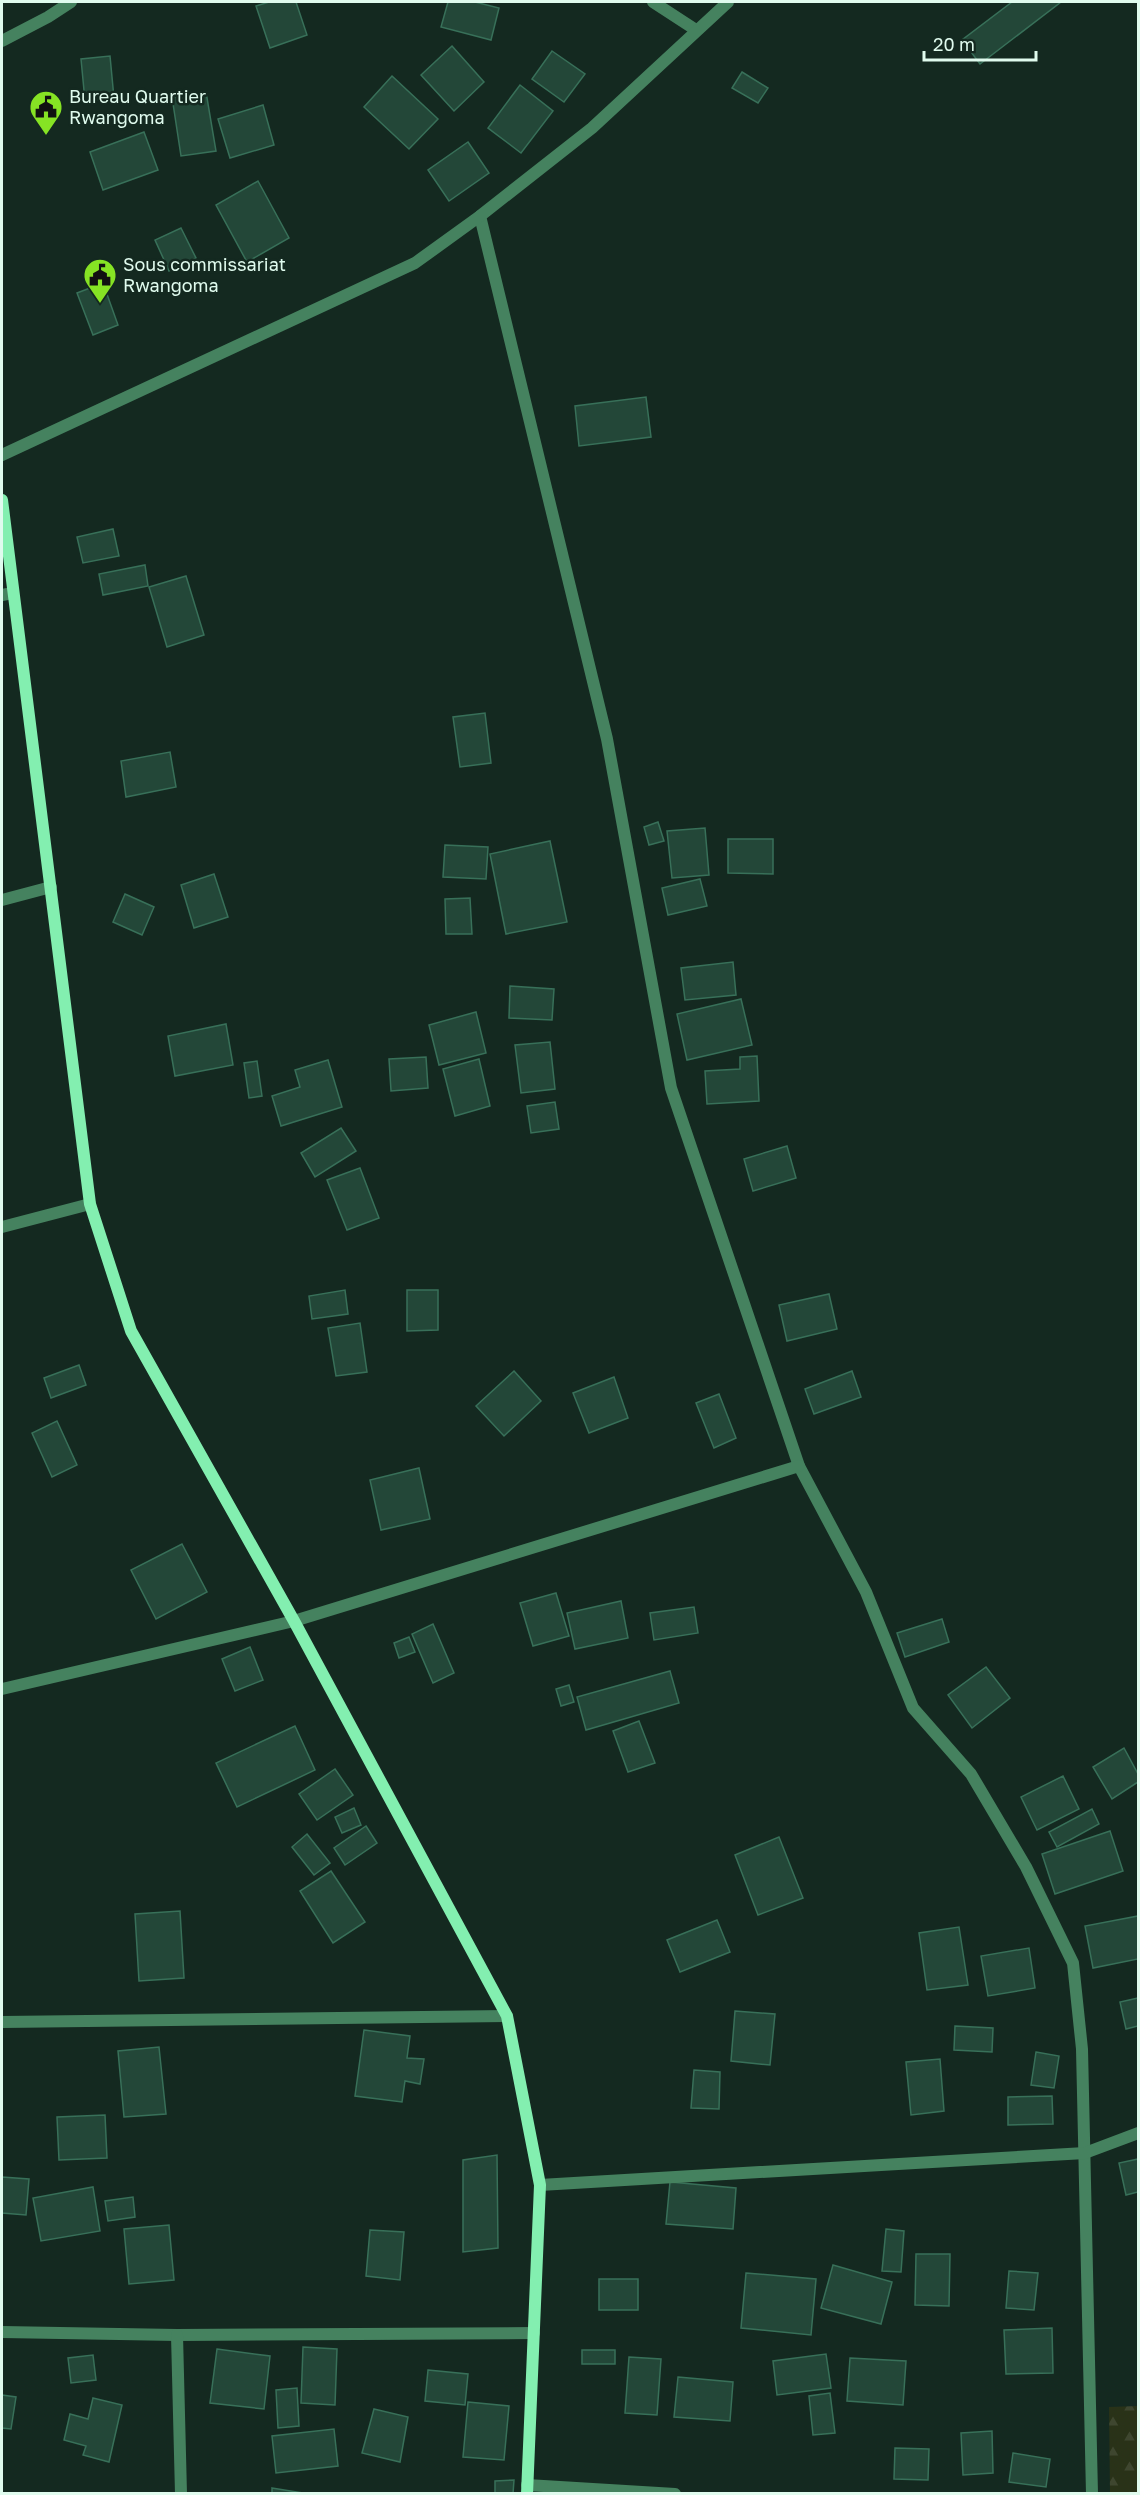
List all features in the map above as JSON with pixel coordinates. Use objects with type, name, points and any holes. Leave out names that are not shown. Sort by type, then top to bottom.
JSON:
[{"type":"street","points":[[2,40],[48,17],[71,2]]},
{"type":"street","points":[[653,2],[696,30]]},
{"type":"street","points":[[2,455],[415,264],[592,128],[728,2]]},
{"type":"street","points":[[480,216],[607,739],[671,1088],[799,1467],[866,1592],[913,1708],[971,1774],[1026,1867],[1072,1963],[1082,2049],[1092,2493]]},
{"type":"street","points":[[2,500],[7,594],[51,887],[90,1204],[130,1331],[294,1621],[507,2016],[540,2185],[527,2489],[675,2493]]},
{"type":"street","points":[[2,900],[51,887]]},
{"type":"street","points":[[2,1227],[90,1204]]},
{"type":"street","points":[[2,1689],[294,1621],[799,1467]]},
{"type":"street","points":[[2,2022],[507,2016]]},
{"type":"street","points":[[540,2185],[1084,2153],[1138,2133]]},
{"type":"street","points":[[2,2332],[177,2335],[534,2333]]},
{"type":"street","points":[[177,2335],[180,2493]]},
{"type":"green space","points":[[1138,2406],[1138,2493],[1110,2493],[1109,2407]]},
{"type":"building","points":[[269,2],[296,2],[307,35],[270,48],[256,6]]},
{"type":"building","points":[[448,2],[475,2],[499,8],[491,40],[441,27]]},
{"type":"building","points":[[1012,2],[1061,2],[980,64],[962,40]]},
{"type":"building","points":[[452,46],[484,82],[454,111],[421,75]]},
{"type":"building","points":[[552,51],[585,74],[564,102],[532,79]]},
{"type":"building","points":[[110,56],[114,98],[85,101],[81,59]]},
{"type":"building","points":[[742,72],[768,88],[758,103],[732,88]]},
{"type":"building","points":[[392,76],[438,119],[409,149],[364,107]]},
{"type":"building","points":[[520,85],[553,111],[521,153],[488,128]]},
{"type":"building","points":[[206,92],[216,151],[181,156],[172,97]]},
{"type":"building","points":[[263,105],[274,145],[230,158],[218,119]]},
{"type":"building","points":[[144,132],[158,170],[103,190],[90,152]]},
{"type":"building","points":[[468,142],[489,173],[449,201],[428,170]]},
{"type":"building","points":[[258,181],[289,238],[247,262],[216,205]]},
{"type":"building","points":[[181,228],[196,258],[169,271],[155,240]]},
{"type":"building","points":[[103,283],[118,325],[93,335],[77,293]]},
{"type":"building","points":[[646,397],[651,437],[579,446],[575,406]]},
{"type":"building","points":[[113,529],[119,556],[83,563],[77,537]]},
{"type":"building","points":[[145,565],[148,586],[103,595],[99,574]]},
{"type":"building","points":[[186,576],[204,635],[167,647],[149,587]]},
{"type":"building","points":[[485,713],[491,763],[460,767],[453,717]]},
{"type":"building","points":[[170,752],[176,787],[126,797],[121,761]]},
{"type":"building","points":[[658,822],[664,841],[649,845],[644,827]]},
{"type":"building","points":[[705,828],[709,875],[672,878],[667,831]]},
{"type":"building","points":[[728,839],[773,839],[773,874],[728,873]]},
{"type":"building","points":[[550,841],[567,922],[506,934],[490,854]]},
{"type":"building","points":[[445,845],[488,847],[486,879],[443,877]]},
{"type":"building","points":[[214,874],[228,917],[194,928],[181,885]]},
{"type":"building","points":[[700,879],[707,906],[668,915],[662,888]]},
{"type":"building","points":[[125,894],[154,907],[142,935],[113,922]]},
{"type":"building","points":[[470,898],[472,934],[446,934],[445,899]]},
{"type":"building","points":[[733,962],[736,995],[685,1000],[681,968]]},
{"type":"building","points":[[510,986],[554,989],[552,1020],[509,1018]]},
{"type":"building","points":[[741,999],[752,1045],[687,1060],[677,1014]]},
{"type":"building","points":[[476,1012],[486,1053],[439,1065],[429,1025]]},
{"type":"building","points":[[226,1024],[233,1065],[175,1076],[168,1036]]},
{"type":"building","points":[[550,1042],[555,1089],[521,1093],[515,1045]]},
{"type":"building","points":[[757,1056],[759,1101],[707,1104],[705,1071],[740,1069],[740,1057]]},
{"type":"building","points":[[426,1057],[428,1088],[391,1091],[389,1059]]},
{"type":"building","points":[[479,1059],[490,1106],[455,1116],[443,1069]]},
{"type":"building","points":[[328,1060],[342,1107],[281,1126],[272,1096],[300,1087],[295,1070]]},
{"type":"building","points":[[257,1061],[262,1096],[249,1098],[244,1063]]},
{"type":"building","points":[[555,1102],[559,1129],[531,1133],[527,1106]]},
{"type":"building","points":[[341,1128],[356,1151],[315,1177],[301,1153]]},
{"type":"building","points":[[787,1146],[796,1178],[753,1191],[744,1159]]},
{"type":"building","points":[[360,1168],[379,1218],[347,1230],[327,1180]]},
{"type":"building","points":[[345,1290],[348,1314],[312,1319],[309,1296]]},
{"type":"building","points":[[407,1290],[438,1290],[438,1330],[407,1331]]},
{"type":"building","points":[[829,1294],[837,1329],[787,1341],[779,1305]]},
{"type":"building","points":[[360,1323],[367,1372],[336,1376],[328,1328]]},
{"type":"building","points":[[79,1365],[86,1385],[51,1398],[44,1378]]},
{"type":"building","points":[[514,1371],[541,1401],[504,1436],[476,1406]]},
{"type":"building","points":[[852,1371],[861,1397],[814,1414],[805,1389]]},
{"type":"building","points":[[614,1377],[628,1418],[589,1433],[573,1393]]},
{"type":"building","points":[[719,1394],[736,1438],[714,1448],[696,1403]]},
{"type":"building","points":[[57,1421],[77,1465],[52,1477],[32,1433]]},
{"type":"building","points":[[419,1468],[430,1519],[381,1530],[370,1480]]},
{"type":"building","points":[[182,1544],[207,1592],[156,1619],[131,1570]]},
{"type":"building","points":[[556,1593],[569,1636],[533,1646],[520,1603]]},
{"type":"building","points":[[621,1601],[628,1638],[575,1649],[567,1613]]},
{"type":"building","points":[[694,1607],[698,1633],[654,1640],[650,1613]]},
{"type":"building","points":[[942,1619],[949,1642],[905,1657],[897,1633]]},
{"type":"building","points":[[433,1624],[454,1673],[433,1683],[412,1634]]},
{"type":"building","points":[[409,1637],[415,1652],[399,1658],[394,1643]]},
{"type":"building","points":[[250,1647],[263,1680],[235,1691],[222,1659]]},
{"type":"building","points":[[986,1667],[1010,1698],[972,1728],[948,1695]]},
{"type":"building","points":[[670,1671],[679,1703],[586,1730],[577,1697]]},
{"type":"building","points":[[569,1685],[574,1702],[561,1706],[556,1689]]},
{"type":"building","points":[[639,1721],[655,1763],[628,1772],[613,1731]]},
{"type":"building","points":[[295,1726],[315,1770],[237,1807],[216,1763]]},
{"type":"building","points":[[1124,1748],[1138,1774],[1138,1782],[1112,1799],[1093,1767]]},
{"type":"building","points":[[335,1769],[353,1795],[317,1820],[299,1794]]},
{"type":"building","points":[[1063,1776],[1079,1809],[1037,1830],[1021,1797]]},
{"type":"building","points":[[354,1808],[361,1825],[342,1833],[335,1817]]},
{"type":"building","points":[[1092,1809],[1099,1824],[1057,1847],[1049,1832]]},
{"type":"building","points":[[366,1826],[377,1843],[345,1865],[334,1848]]},
{"type":"building","points":[[1110,1831],[1123,1871],[1055,1894],[1042,1854]]},
{"type":"building","points":[[307,1834],[330,1863],[314,1875],[292,1847]]},
{"type":"building","points":[[779,1837],[803,1898],[758,1915],[735,1855]]},
{"type":"building","points":[[331,1871],[365,1922],[333,1943],[300,1891]]},
{"type":"building","points":[[180,1911],[184,1978],[139,1981],[135,1914]]},
{"type":"building","points":[[1138,1916],[1138,1959],[1093,1968],[1085,1926]]},
{"type":"building","points":[[717,1920],[730,1952],[680,1972],[667,1940]]},
{"type":"building","points":[[959,1927],[968,1985],[927,1990],[919,1933]]},
{"type":"building","points":[[1029,1948],[1035,1988],[988,1996],[981,1956]]},
{"type":"building","points":[[1138,1998],[1138,2026],[1126,2029],[1120,2002]]},
{"type":"building","points":[[735,2011],[775,2014],[770,2065],[731,2061]]},
{"type":"building","points":[[955,2026],[993,2028],[992,2052],[954,2050]]},
{"type":"building","points":[[364,2030],[410,2036],[407,2058],[424,2059],[420,2084],[405,2081],[402,2102],[355,2096]]},
{"type":"building","points":[[159,2047],[166,2114],[124,2117],[118,2051]]},
{"type":"building","points":[[1036,2052],[1059,2056],[1054,2088],[1031,2085]]},
{"type":"building","points":[[940,2059],[944,2111],[911,2115],[906,2062]]},
{"type":"building","points":[[694,2070],[720,2072],[719,2109],[691,2108]]},
{"type":"building","points":[[1052,2096],[1053,2124],[1008,2125],[1008,2097]]},
{"type":"building","points":[[105,2115],[107,2158],[59,2160],[57,2117]]},
{"type":"building","points":[[497,2155],[498,2248],[463,2252],[463,2160]]},
{"type":"building","points":[[1138,2159],[1138,2192],[1126,2195],[1119,2163]]},
{"type":"building","points":[[2,2177],[29,2179],[26,2215],[2,2213]]},
{"type":"building","points":[[670,2182],[736,2188],[733,2229],[666,2224]]},
{"type":"building","points":[[93,2187],[100,2231],[41,2241],[33,2198]]},
{"type":"building","points":[[133,2197],[135,2217],[108,2221],[105,2201]]},
{"type":"building","points":[[169,2225],[174,2280],[129,2284],[124,2229]]},
{"type":"building","points":[[886,2229],[904,2231],[901,2272],[882,2271]]},
{"type":"building","points":[[370,2230],[404,2232],[400,2280],[366,2276]]},
{"type":"building","points":[[916,2254],[950,2254],[949,2306],[915,2305]]},
{"type":"building","points":[[833,2265],[892,2282],[881,2324],[821,2308]]},
{"type":"building","points":[[1009,2271],[1038,2273],[1034,2310],[1006,2308]]},
{"type":"building","points":[[746,2273],[816,2279],[811,2335],[741,2328]]},
{"type":"building","points":[[599,2279],[638,2279],[638,2310],[599,2310]]},
{"type":"building","points":[[1052,2328],[1053,2373],[1006,2374],[1004,2330]]},
{"type":"building","points":[[303,2347],[337,2349],[335,2405],[301,2403]]},
{"type":"building","points":[[217,2349],[270,2356],[264,2409],[210,2403]]},
{"type":"building","points":[[582,2350],[615,2350],[615,2364],[582,2364]]},
{"type":"building","points":[[826,2354],[831,2388],[777,2395],[773,2361]]},
{"type":"building","points":[[93,2355],[96,2380],[71,2383],[68,2358]]},
{"type":"building","points":[[629,2357],[661,2359],[657,2415],[625,2413]]},
{"type":"building","points":[[850,2358],[906,2361],[903,2405],[847,2401]]},
{"type":"building","points":[[428,2370],[468,2374],[465,2405],[425,2401]]},
{"type":"building","points":[[678,2377],[733,2382],[730,2421],[674,2417]]},
{"type":"building","points":[[297,2388],[299,2426],[278,2428],[276,2390]]},
{"type":"building","points":[[830,2393],[835,2433],[813,2435],[809,2396]]},
{"type":"building","points":[[2,2395],[16,2397],[11,2429],[2,2428]]},
{"type":"building","points":[[93,2398],[122,2405],[109,2462],[83,2455],[86,2446],[64,2440],[70,2414],[88,2419]]},
{"type":"building","points":[[468,2402],[509,2406],[504,2460],[463,2457]]},
{"type":"building","points":[[374,2409],[408,2417],[400,2462],[362,2453]]},
{"type":"building","points":[[334,2429],[338,2466],[276,2473],[272,2436]]},
{"type":"building","points":[[992,2431],[993,2473],[963,2475],[961,2433]]},
{"type":"building","points":[[895,2448],[929,2449],[928,2480],[894,2479]]},
{"type":"building","points":[[1013,2453],[1050,2459],[1046,2487],[1009,2482]]},
{"type":"building","points":[[514,2480],[513,2494],[495,2494],[495,2481]]},
{"type":"building","points":[[272,2488],[309,2494],[272,2494]]},
{"type":"place","name":"Bureau Quartier Rwangoma","points":[[46,136]]},
{"type":"place","name":"Sous commissariat Rwangoma","points":[[100,304]]}]
